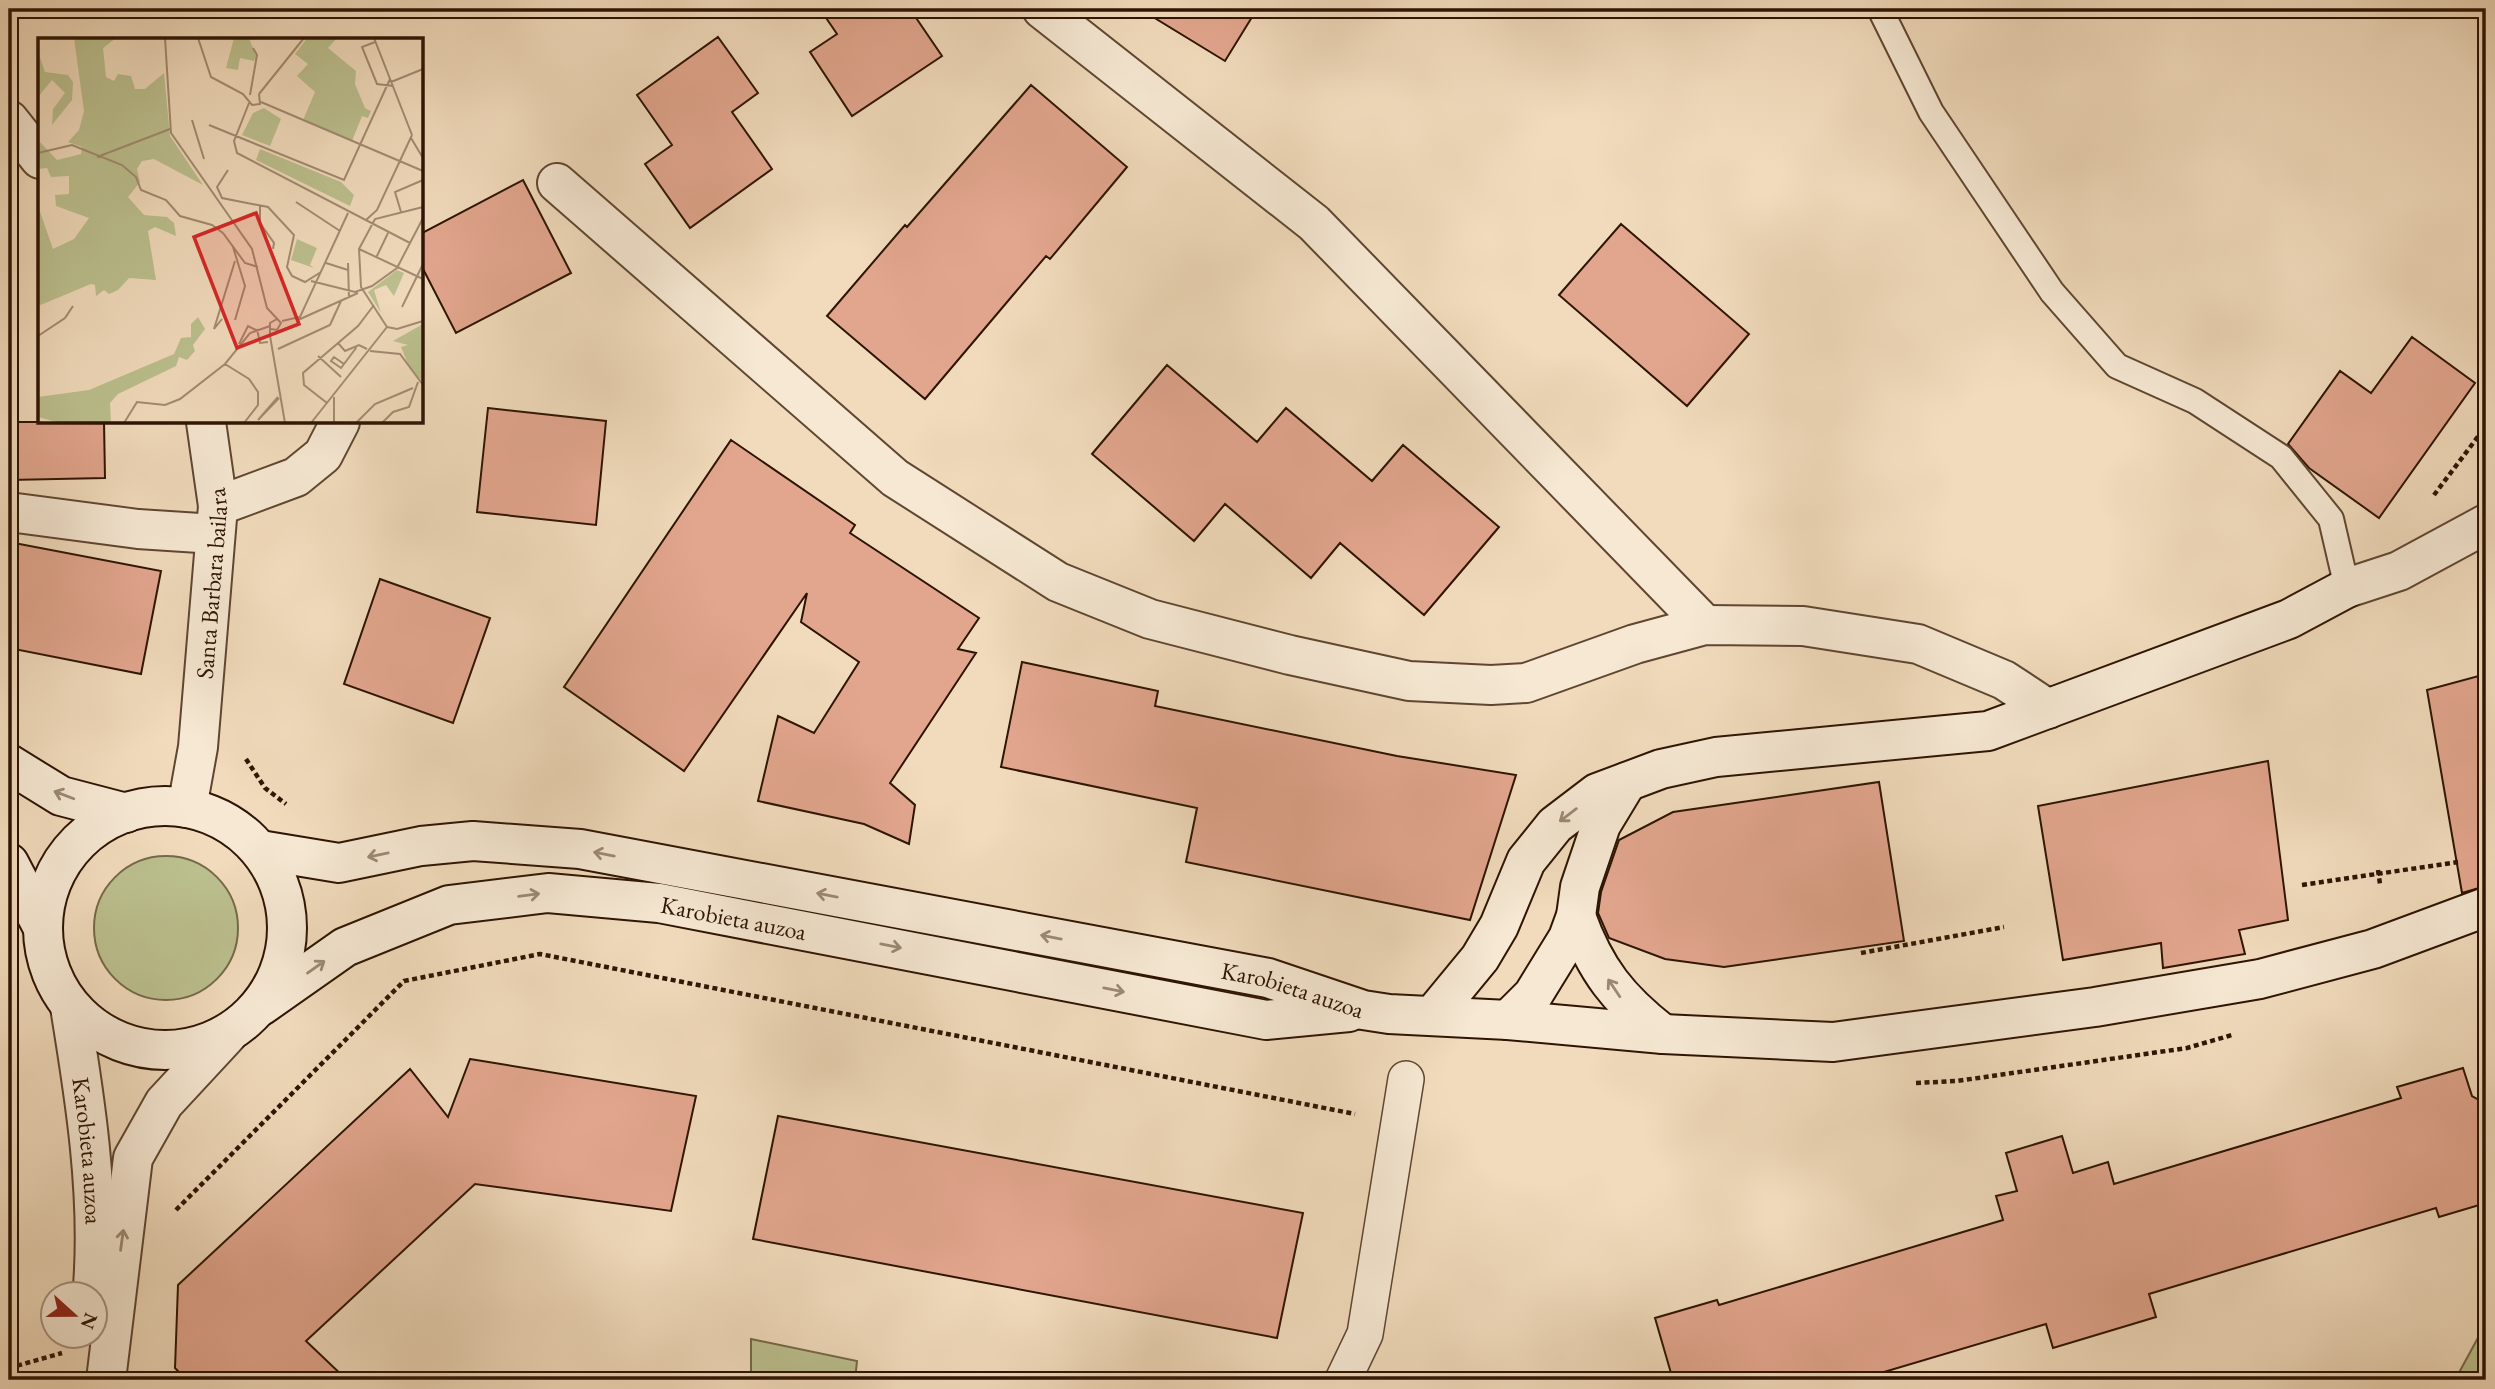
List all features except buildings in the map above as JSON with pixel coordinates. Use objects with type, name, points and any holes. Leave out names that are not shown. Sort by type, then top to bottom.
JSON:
[{"type":"main road","points":[[1042,9],[1314,223],[1705,625]]},
{"type":"main road","points":[[9,120],[38,156]]},
{"type":"main road","points":[[558,183],[895,478],[1058,582],[1150,619],[1290,655],[1409,681],[1491,685],[1526,683],[1635,644],[1705,625],[1804,626],[1918,644],[2004,680],[2048,709]]},
{"type":"main road","name":"Santa Barbara bailara","points":[[187,808],[198,747],[217,520],[206,424]]},
{"type":"main road","points":[[9,512],[138,529],[217,520],[296,477],[323,455],[339,424]]},
{"type":"main road","points":[[1433,1015],[1480,958],[1499,926],[1526,861],[1555,825],[1597,793],[1661,769],[1716,757],[1988,731],[2288,619],[2347,588],[2399,571],[2486,524]]},
{"type":"main road","points":[[9,764],[61,796],[126,813]]},
{"type":"main road","points":[[1508,1020],[1533,995],[1550,971],[1576,916],[1580,887],[1601,825],[1627,782]]},
{"type":"main road","points":[[9,863],[43,928],[50,970],[71,1007],[107,1035],[128,1045],[162,1052],[196,1047],[228,1034],[261,1006],[280,970],[288,928],[280,887],[260,850],[240,831],[215,816],[187,808],[156,806],[126,813],[103,823],[82,838],[66,857],[49,891],[43,928]]},
{"type":"main road","name":"Karobieta auzoa","points":[[260,850],[339,863],[421,846],[473,841],[580,849],[1268,978],[1363,1010]]},
{"type":"main road","name":"Karobieta auzoa","points":[[261,1006],[345,947],[449,905],[548,893],[659,903],[1266,1020],[1363,1010]]},
{"type":"main road","points":[[1363,1010],[1663,1034],[1833,1042],[2095,1007],[2260,979],[2373,949],[2486,907]]},
{"type":"main road","points":[[1576,916],[1599,966],[1626,1004],[1663,1034]]},
{"type":"main road","name":"Karobieta auzoa","points":[[71,1007],[83,1084],[96,1244],[94,1280]]},
{"type":"main road","name":"Karobieta auzoa","points":[[106,1380],[133,1158],[164,1104],[228,1034]]},
{"type":"street","points":[[1343,1380],[1365,1334],[1406,1079]]},
{"type":"lane","points":[[1880,9],[1931,112],[2053,292],[2117,366],[2196,401],[2281,457],[2331,519],[2347,588]]},
{"type":"path","points":[[198,747],[244,757],[265,788],[296,812]]},
{"type":"path","points":[[2302,885],[2458,862]]},
{"type":"path","points":[[2378,870],[2381,884]]},
{"type":"path","points":[[1861,953],[2004,926]]},
{"type":"path","points":[[166,1219],[404,981],[540,954],[1398,1123]]},
{"type":"path","points":[[9,1368],[89,1354]]},
{"type":"green space","points":[[166,856],[193,862],[217,877],[232,901],[238,928],[232,955],[217,979],[193,994],[166,1000],[139,994],[115,979],[100,955],[94,928],[100,901],[115,877],[139,862]]},
{"type":"green space","points":[[2486,1323],[2486,1380],[2455,1380]]},
{"type":"green space","points":[[751,1339],[857,1361],[855,1380],[751,1380]]}]
